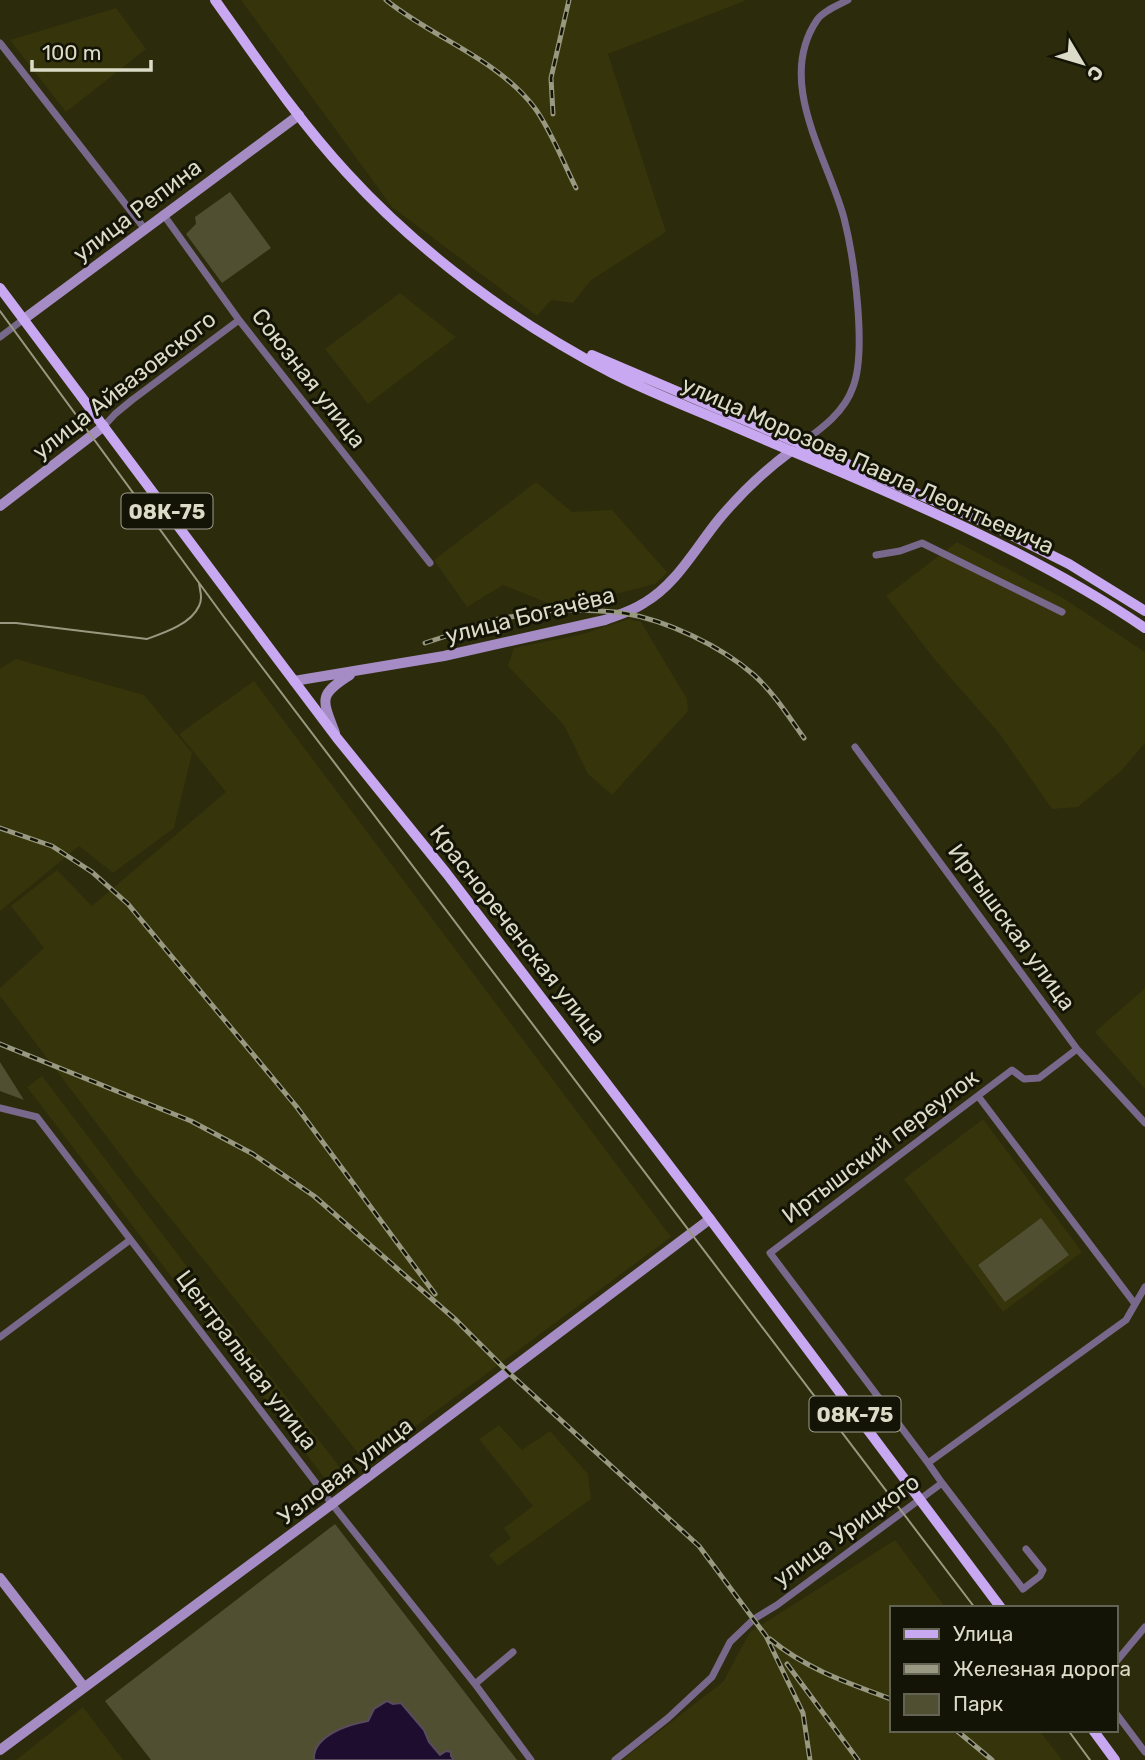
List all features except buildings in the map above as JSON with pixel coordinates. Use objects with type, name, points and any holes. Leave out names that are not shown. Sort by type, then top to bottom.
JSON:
[{"type":"main road","name":"улица Морозова Павла Леонтьевича","points":[[215,0],[299,115],[357,183],[443,262],[508,310],[613,374],[1022,555],[1087,591],[1145,628]]},
{"type":"main road","name":"Краснореченская улица","points":[[0,288],[337,738],[447,874],[999,1606]]},
{"type":"main road","name":"улица Морозова Павла Леонтьевича","points":[[569,349],[590,354],[993,526],[1069,564],[1145,611]]},
{"type":"main road","points":[[1094,1732],[1115,1760]]},
{"type":"street","name":"улица Богачёва","points":[[295,681],[444,656],[605,620],[645,603],[676,576],[754,480],[836,416],[853,389],[859,366],[858,300],[844,218],[809,126],[802,76],[807,41],[819,17],[848,0]]},
{"type":"street","points":[[0,43],[144,228]]},
{"type":"street","name":"улица Репина","points":[[0,337],[299,115]]},
{"type":"street","name":"Союзная улица","points":[[163,214],[239,320],[430,563]]},
{"type":"street","name":"улица Айвазовского","points":[[0,506],[104,426],[132,400],[239,320]]},
{"type":"street","points":[[876,555],[900,551],[922,543],[1062,612]]},
{"type":"street","points":[[337,738],[324,698],[328,690],[354,673]]},
{"type":"street","name":"Иртышская улица","points":[[855,747],[1077,1049],[1145,1123]]},
{"type":"street","name":"Иртышский переулок","points":[[928,1464],[770,1253],[1012,1070],[1024,1079],[1038,1078],[1077,1049]]},
{"type":"street","points":[[978,1096],[1135,1304]]},
{"type":"street","name":"Центральная улица","points":[[0,1108],[37,1116],[531,1760]]},
{"type":"street","name":"Узловая улица","points":[[0,1750],[710,1219]]},
{"type":"street","points":[[0,1337],[130,1240]]},
{"type":"street","name":"улица Урицкого","points":[[615,1760],[668,1718],[712,1677],[730,1642],[754,1619],[777,1605],[942,1483],[928,1464],[1126,1320],[1145,1287]]},
{"type":"street","points":[[942,1483],[1023,1588],[1040,1576],[1043,1570],[1026,1549]]},
{"type":"street","points":[[0,1578],[84,1687]]},
{"type":"street","points":[[1117,1661],[1145,1627]]},
{"type":"street","points":[[475,1684],[513,1653]]},
{"type":"street","points":[[1117,1715],[1145,1752]]},
{"type":"shaded area","points":[[241,0],[747,0],[608,54],[666,232],[591,280],[573,303],[551,300],[537,316],[392,207]]},
{"type":"shaded area","points":[[116,8],[146,49],[66,112],[10,40]]},
{"type":"shaded area","points":[[400,293],[456,337],[368,404],[325,349]]},
{"type":"shaded area","points":[[536,482],[572,512],[612,510],[667,572],[655,584],[560,608],[503,585],[467,607],[434,560]]},
{"type":"shaded area","points":[[957,542],[1063,598],[1145,652],[1145,743],[1121,771],[1078,807],[1052,809],[999,733],[935,660],[886,596]]},
{"type":"shaded area","points":[[629,619],[641,622],[687,699],[688,711],[612,795],[588,774],[564,725],[508,666],[514,648],[583,634]]},
{"type":"shaded area","points":[[16,659],[144,695],[192,753],[174,828],[113,873],[79,846],[0,911],[0,669]]},
{"type":"shaded area","points":[[254,681],[671,1237],[366,1463],[135,1174],[0,996],[0,988],[44,948],[11,906],[57,870],[92,906],[226,792],[179,734]]},
{"type":"shaded area","points":[[1145,988],[1145,1089],[1095,1032]]},
{"type":"shaded area","points":[[42,1076],[341,1469],[326,1480],[27,1087]]},
{"type":"shaded area","points":[[983,1119],[1082,1252],[1003,1312],[904,1179]]},
{"type":"shaded area","points":[[499,1425],[522,1450],[550,1431],[588,1474],[591,1499],[498,1566],[489,1555],[511,1538],[504,1528],[533,1506],[479,1439]]},
{"type":"shaded area","points":[[895,1540],[944,1606],[890,1606],[890,1732],[1041,1732],[1062,1760],[622,1760],[723,1682],[750,1632]]},
{"type":"shaded area","points":[[387,1701],[393,1704],[401,1703],[424,1730],[429,1742],[440,1755],[446,1751],[451,1752],[454,1760],[314,1760],[319,1744],[325,1738],[342,1728],[368,1721],[374,1709]]},
{"type":"shaded area","points":[[83,1707],[123,1760],[16,1760]]},
{"type":"green space","points":[[230,192],[271,248],[222,283],[186,234],[196,224],[195,217]]},
{"type":"green space","points":[[0,1062],[24,1100],[0,1091]]},
{"type":"green space","points":[[1041,1218],[1069,1255],[1005,1302],[978,1265]]},
{"type":"green space","points":[[335,1524],[517,1760],[151,1760],[105,1701]]},
{"type":"tram line","points":[[0,311],[224,617],[973,1606]]},
{"type":"tram line","points":[[0,623],[147,639],[190,618],[201,600],[199,583]]},
{"type":"tram line","points":[[1069,1732],[1090,1760]]},
{"type":"railway","points":[[386,0],[483,62],[519,90],[546,125],[576,188]]},
{"type":"railway","points":[[553,114],[551,78],[569,0]]},
{"type":"railway","points":[[425,643],[498,619],[567,608]]},
{"type":"railway","points":[[558,610],[607,611],[640,616],[709,644],[754,675],[781,705],[804,738]]},
{"type":"railway","points":[[0,828],[52,846],[92,872],[128,904],[296,1106],[435,1294]]},
{"type":"railway","points":[[0,1044],[191,1121],[253,1154],[314,1196],[456,1320],[508,1372],[699,1546],[766,1636],[803,1713],[810,1760]]},
{"type":"railway","points":[[770,1639],[813,1667],[890,1699]]},
{"type":"railway","points":[[787,1664],[858,1760]]},
{"type":"railway","points":[[958,1732],[992,1760]]}]
